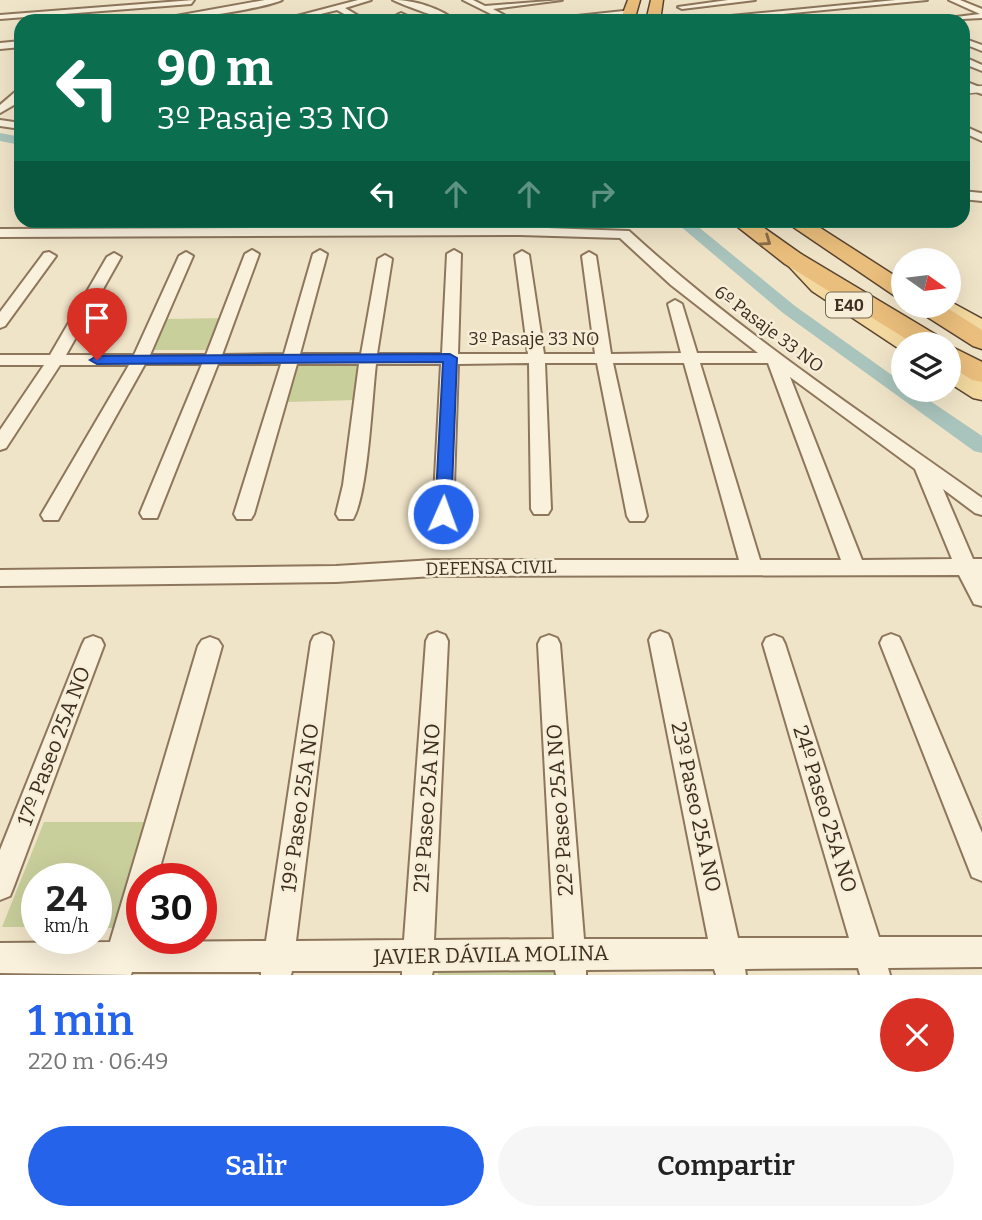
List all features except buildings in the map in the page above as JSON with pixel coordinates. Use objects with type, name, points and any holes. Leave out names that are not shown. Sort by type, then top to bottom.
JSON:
[{"type":"highway","name":"E40","points":[[750,228],[793,259]]},
{"type":"highway","name":"E40","points":[[804,228],[820,240]]},
{"type":"highway","points":[[820,240],[891,284]]},
{"type":"highway","points":[[793,259],[913,332]]},
{"type":"highway","points":[[946,318],[982,341]]},
{"type":"highway","points":[[961,362],[982,374]]},
{"type":"main road","name":"E40","points":[[820,240],[851,252],[891,277]]},
{"type":"main road","name":"E40","points":[[793,259],[820,286],[891,333]]},
{"type":"main road","points":[[961,317],[982,329]]},
{"type":"main road","points":[[961,378],[982,392]]},
{"type":"street","points":[[216,14],[276,0],[286,5]]},
{"type":"street","points":[[312,14],[367,0]]},
{"type":"street","points":[[397,0],[440,14]]},
{"type":"street","points":[[467,0],[497,14]]},
{"type":"street","points":[[485,8],[558,0]]},
{"type":"street","points":[[683,4],[751,0]]},
{"type":"street","points":[[766,14],[923,0]]},
{"type":"street","points":[[953,0],[982,14]]},
{"type":"street","points":[[71,14],[190,1]]},
{"type":"street","points":[[899,1],[910,12]]},
{"type":"street","points":[[338,7],[350,14]]},
{"type":"street","points":[[297,10],[306,14]]},
{"type":"street","name":"6º Pasaje 33 NO","points":[[0,233],[520,231],[624,234],[676,282],[774,358],[982,508]]},
{"type":"street","points":[[150,513],[252,254]]},
{"type":"street","points":[[244,514],[320,254]]},
{"type":"street","points":[[443,514],[454,254]]},
{"type":"street","points":[[522,255],[537,359],[541,509]]},
{"type":"street","points":[[0,323],[49,256]]},
{"type":"street","points":[[51,515],[139,360],[187,256]]},
{"type":"street","points":[[589,256],[604,359],[637,516]]},
{"type":"street","points":[[0,444],[55,360],[114,257]]},
{"type":"street","points":[[346,514],[353,485],[368,359],[385,259]]},
{"type":"street","points":[[675,304],[751,566]]},
{"type":"street","points":[[774,358],[855,568]]},
{"type":"street","name":"3º Pasaje 33 NO","points":[[0,360],[774,358]]},
{"type":"street","points":[[924,466],[974,567],[982,598]]},
{"type":"street","name":"DEFENSA CIVIL","points":[[0,578],[335,574],[434,568],[974,567]]},
{"type":"street","name":"21º Paseo 25A NO","points":[[417,965],[437,640]]},
{"type":"street","name":"23º Paseo 25A NO","points":[[660,640],[730,965]]},
{"type":"street","name":"19º Paseo 25A NO","points":[[278,966],[322,642]]},
{"type":"street","points":[[891,643],[982,867]]},
{"type":"street","name":"22º Paseo 25A NO","points":[[549,644],[570,964]]},
{"type":"street","name":"24º Paseo 25A NO","points":[[774,644],[872,963]]},
{"type":"street","name":"17º Paseo 25A NO","points":[[0,886],[93,645]]},
{"type":"street","points":[[147,863],[210,646]]},
{"type":"street","points":[[118,966],[126,939]]},
{"type":"street","name":"JAVIER DÁVILA MOLINA","points":[[0,958],[118,966],[730,965],[872,963],[982,951]]},
{"type":"green space","points":[[224,318],[211,350],[150,350],[164,319]]},
{"type":"green space","points":[[297,362],[364,362],[357,400],[288,402]]},
{"type":"green space","points":[[44,822],[149,822],[137,863],[126,863],[126,898],[117,928],[112,928],[112,863],[28,863]]},
{"type":"green space","points":[[21,880],[21,927],[2,927]]},
{"type":"green space","points":[[439,960],[557,961],[558,975],[438,975]]},
{"type":"waterway","points":[[0,137],[14,140]]},
{"type":"waterway","points":[[689,228],[789,310],[982,446]]},
{"type":"route","points":[[97,360],[450,358],[443,514]]}]
